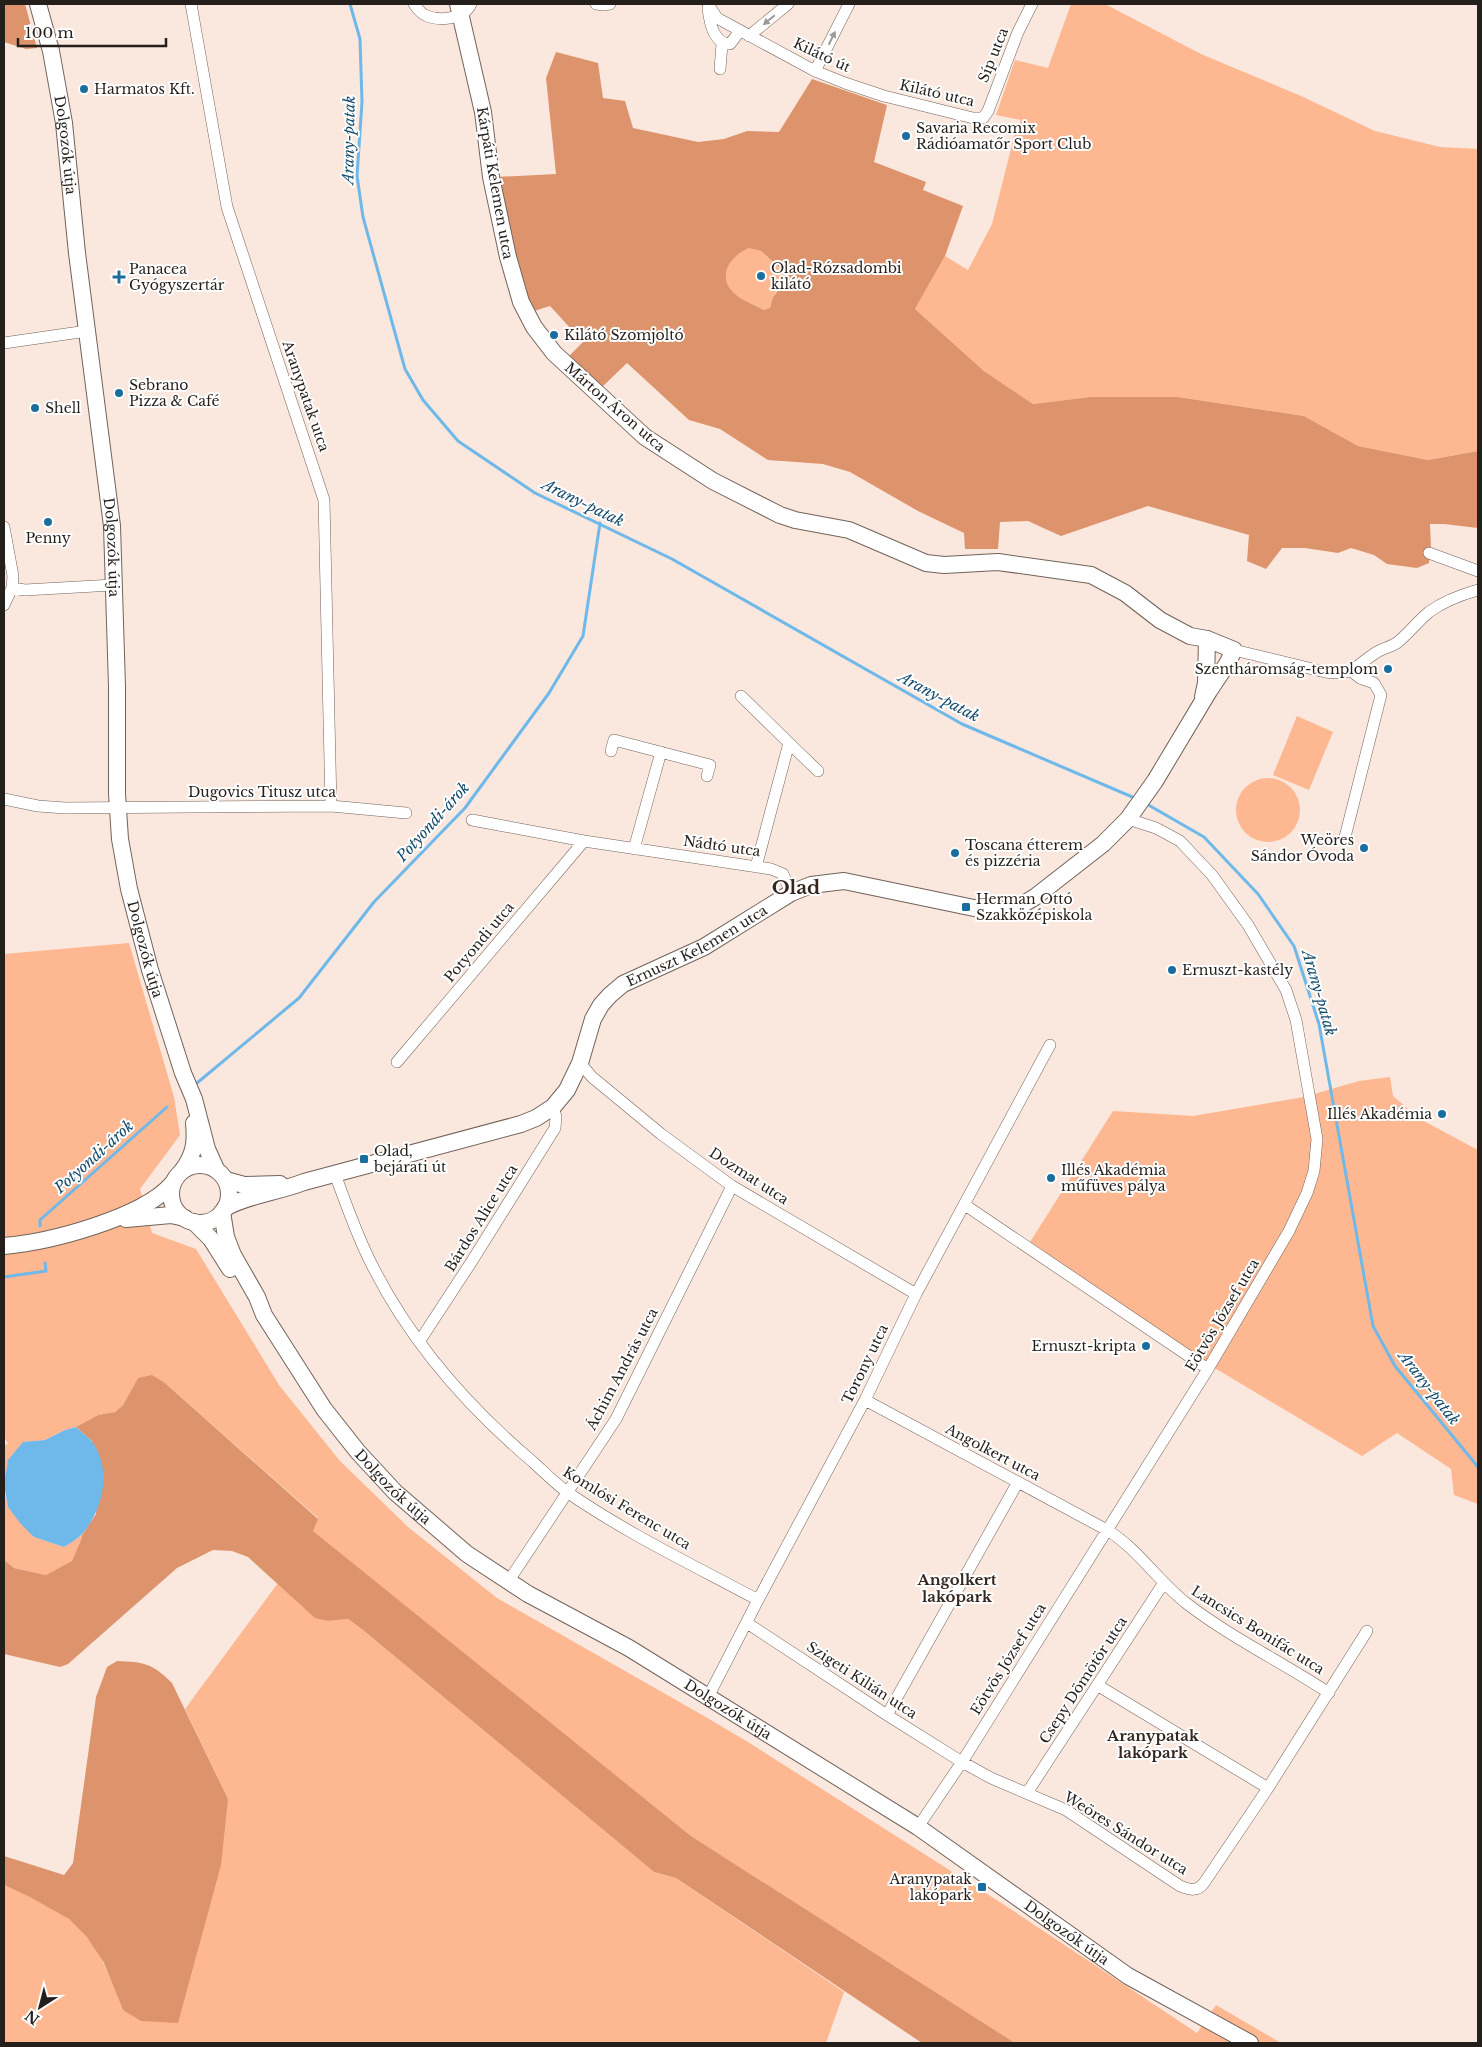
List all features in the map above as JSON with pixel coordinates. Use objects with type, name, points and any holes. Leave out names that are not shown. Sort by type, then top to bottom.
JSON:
[{"type":"main road","name":"Dolgozók útja","points":[[38,4],[51,51],[64,123],[87,331],[112,526],[120,840],[135,915],[153,979],[188,1087],[195,1125],[194,1150],[182,1171]]},
{"type":"main road","name":"Kárpáti Kelemen utca","points":[[463,7],[483,112],[491,177],[508,257],[522,302],[534,327],[554,353]]},
{"type":"main road","name":"Márton Áron utca","points":[[554,353],[645,437],[673,457],[713,481],[771,511],[795,520],[849,530],[926,563],[944,565],[998,562],[1092,575],[1125,593],[1166,623],[1190,636],[1207,639],[1234,650]]},
{"type":"main road","points":[[1202,703],[1206,683],[1207,639]]},
{"type":"main road","name":"Ernuszt Kelemen utca","points":[[224,1210],[236,1202],[521,1124],[545,1113],[554,1107],[567,1090],[580,1063],[587,1036],[601,1005],[623,984],[704,947],[791,893],[811,885],[844,881],[974,908],[1008,910],[1020,906],[1035,897],[1103,844],[1131,816],[1155,781],[1234,650]]},
{"type":"main road","name":"Dolgozók útja","points":[[188,1087],[194,1099],[207,1149],[221,1175]]},
{"type":"main road","points":[[4,1246],[36,1241],[109,1220],[133,1211],[154,1201],[172,1184],[182,1171],[196,1165],[206,1165],[221,1175],[229,1191],[224,1210],[209,1221],[189,1220],[171,1215],[109,1220]]},
{"type":"main road","name":"Ernuszt Kelemen utca","points":[[221,1175],[244,1185],[304,1182]]},
{"type":"main road","points":[[172,1184],[171,1194],[173,1203],[178,1212],[189,1220]]},
{"type":"main road","name":"Dolgozók útja","points":[[224,1210],[226,1237],[233,1255],[257,1297],[264,1315],[324,1409],[358,1452],[395,1492],[467,1554],[508,1582],[629,1648],[918,1828],[1128,1976],[1250,2043]]},
{"type":"main road","name":"Dolgozók útja","points":[[189,1220],[211,1239],[253,1305],[264,1315]]},
{"type":"street","name":"Aranypatak utca","points":[[191,4],[227,207],[324,500],[331,806]]},
{"type":"street","points":[[414,4],[426,16],[449,18],[463,7]]},
{"type":"street","points":[[596,4],[604,6],[610,4]]},
{"type":"street","points":[[708,4],[710,22],[717,40],[722,44],[730,44],[788,4]]},
{"type":"street","name":"Kilátó út","points":[[708,4],[717,18],[815,71],[884,96]]},
{"type":"street","points":[[815,71],[849,4]]},
{"type":"street","name":"Síp utca","points":[[983,118],[988,111],[1018,32],[1032,4]]},
{"type":"street","points":[[720,69],[722,44]]},
{"type":"street","name":"Kilátó utca","points":[[884,96],[964,117],[983,118]]},
{"type":"street","points":[[4,343],[87,331]]},
{"type":"street","points":[[4,527],[13,576],[12,588],[4,605]]},
{"type":"street","points":[[1429,553],[1478,571]]},
{"type":"street","points":[[12,588],[25,590],[113,585]]},
{"type":"street","points":[[1345,836],[1381,695],[1374,683],[1360,678],[1351,671],[1379,651],[1397,642],[1428,613],[1446,601],[1460,594],[1478,590]]},
{"type":"street","name":"Márton Áron utca","points":[[1234,650],[1325,672],[1340,674],[1351,671]]},
{"type":"street","points":[[741,696],[818,771]]},
{"type":"street","points":[[611,751],[614,740],[710,764],[707,776]]},
{"type":"street","points":[[756,867],[789,744]]},
{"type":"street","points":[[634,849],[661,752]]},
{"type":"street","name":"Dugovics Titusz utca","points":[[4,799],[38,806],[65,808],[331,806],[406,813]]},
{"type":"street","name":"Eötvös József utca","points":[[918,1828],[962,1762],[1208,1369],[1289,1231],[1307,1193],[1314,1171],[1317,1139],[1296,1020],[1286,990],[1269,958],[1212,874],[1180,842],[1131,816]]},
{"type":"street","name":"Nádtó utca","points":[[472,820],[584,841],[771,869],[783,874],[791,893]]},
{"type":"street","name":"Potyondi utca","points":[[396,1062],[584,841]]},
{"type":"street","name":"Torony utca","points":[[708,1697],[865,1400],[916,1294],[1050,1045]]},
{"type":"street","name":"Dozmat utca","points":[[580,1063],[592,1077],[661,1134],[732,1186],[916,1294]]},
{"type":"street","name":"Bárdos Alice utca","points":[[419,1342],[555,1128],[556,1117],[554,1107]]},
{"type":"street","name":"Komlósi Ferenc utca","points":[[335,1174],[371,1264],[395,1305],[434,1362],[483,1418],[568,1492],[644,1538],[758,1600]]},
{"type":"street","name":"Áchim András utca","points":[[508,1582],[616,1419],[732,1186]]},
{"type":"street","points":[[965,1205],[1208,1369]]},
{"type":"street","name":"Angolkert utca","points":[[865,1400],[1107,1530]]},
{"type":"street","points":[[887,1715],[1018,1482]]},
{"type":"street","name":"Lancsics Bonifác utca","points":[[1107,1530],[1132,1548],[1163,1584],[1211,1620],[1329,1693]]},
{"type":"street","name":"Csepy Dömötör utca","points":[[1027,1793],[1163,1584]]},
{"type":"street","name":"Szigeti Kilián utca","points":[[747,1623],[962,1762]]},
{"type":"street","points":[[1097,1685],[1268,1788],[1367,1632]]},
{"type":"street","name":"Weöres Sándor utca","points":[[962,1762],[991,1778],[1066,1810],[1180,1886],[1194,1890],[1201,1887],[1204,1883],[1268,1788]]},
{"type":"shaded area","points":[[4,4],[25,4],[37,48],[26,49],[4,42]]},
{"type":"shaded area","points":[[1071,4],[1105,4],[1201,54],[1301,96],[1375,131],[1440,147],[1478,149],[1478,451],[1428,460],[1358,446],[1304,416],[1178,397],[1090,397],[1033,404],[984,371],[915,309],[945,256],[968,270],[992,224],[1015,133],[1021,120],[996,115],[1015,60],[1048,68]]},
{"type":"shaded area","points":[[556,52],[598,63],[603,98],[625,101],[633,128],[698,142],[724,139],[747,131],[779,132],[812,79],[887,105],[874,162],[926,182],[923,190],[963,206],[945,256],[915,309],[984,371],[1033,404],[1090,397],[1178,397],[1304,416],[1358,446],[1428,460],[1478,451],[1478,528],[1430,524],[1431,548],[1429,563],[1417,568],[1387,564],[1374,555],[1351,548],[1338,553],[1305,548],[1282,548],[1266,569],[1247,561],[1249,535],[1148,506],[1061,536],[1028,521],[1000,522],[998,549],[965,549],[964,533],[918,511],[850,472],[823,464],[768,460],[720,429],[689,420],[627,363],[602,387],[569,356],[583,342],[550,306],[531,312],[512,258],[496,177],[556,174],[546,78]],"holes":[[[749,248],[761,251],[785,273],[779,289],[773,297],[770,308],[764,310],[737,296],[726,280],[728,267],[742,251]]]},
{"type":"shaded area","points":[[749,247],[761,251],[785,274],[773,297],[770,308],[765,310],[737,296],[726,280],[726,273],[732,261]]},
{"type":"shaded area","points":[[1297,716],[1333,732],[1309,790],[1273,775]]},
{"type":"shaded area","points":[[1262,778],[1274,778],[1291,787],[1298,798],[1300,810],[1298,822],[1291,833],[1274,842],[1262,842],[1250,837],[1241,828],[1236,816],[1236,804],[1241,792],[1250,783]]},
{"type":"shaded area","points":[[129,943],[174,1097],[180,1135],[140,1189],[152,1233],[196,1249],[279,1385],[340,1461],[408,1527],[497,1598],[748,1742],[1006,1906],[1197,2033],[1216,2005],[1281,2043],[1015,2043],[691,1836],[312,1531],[318,1518],[165,1383],[138,1378],[123,1405],[115,1412],[98,1415],[45,1440],[23,1442],[4,1485],[4,1445],[8,1444],[4,1437],[4,954]]},
{"type":"shaded area","points":[[1390,1077],[1393,1096],[1420,1119],[1478,1150],[1478,1504],[1454,1495],[1451,1469],[1397,1433],[1362,1456],[1213,1367],[1030,1242],[1113,1111],[1193,1116],[1304,1097],[1359,1081]]},
{"type":"shaded area","points":[[152,1375],[165,1383],[318,1519],[313,1531],[691,1836],[1015,2043],[922,2043],[676,1878],[654,1872],[363,1630],[348,1619],[328,1621],[315,1618],[248,1557],[232,1551],[213,1550],[177,1568],[68,1664],[60,1667],[4,1654],[4,1560],[14,1568],[46,1575],[72,1561],[82,1535],[96,1514],[92,1441],[76,1427],[98,1415],[115,1412],[123,1405],[138,1378]]},
{"type":"shaded area","points":[[4,1492],[8,1507],[34,1537],[64,1547],[82,1535],[72,1562],[46,1575],[14,1568],[4,1560]]},
{"type":"shaded area","points":[[278,1583],[303,1607],[328,1621],[348,1619],[363,1630],[654,1872],[676,1878],[844,1992],[826,2043],[4,2043],[4,1885],[49,1906],[80,1928],[99,1954],[123,2010],[228,1799],[185,1709]]},
{"type":"shaded area","points":[[117,1661],[147,1665],[159,1671],[172,1683],[228,1799],[221,1865],[178,2023],[141,2021],[123,2010],[104,1963],[87,1937],[69,1919],[4,1885],[4,1856],[64,1875],[73,1863],[96,1697],[107,1667]]},
{"type":"water","points":[[76,1427],[91,1441],[99,1454],[102,1465],[103,1490],[96,1513],[90,1523],[81,1535],[64,1547],[34,1537],[20,1523],[8,1507],[4,1485],[8,1460],[23,1442],[45,1440]]},
{"type":"waterway","name":"Arany-patak","points":[[350,4],[360,39],[362,102],[357,176],[363,217],[405,369],[423,400],[458,441],[535,493],[672,559],[962,724],[1137,799]]},
{"type":"waterway","name":"Potyondi-árok","points":[[197,1083],[299,998],[374,902],[465,808],[549,693],[583,636],[600,523]]},
{"type":"waterway","name":"Arany-patak","points":[[1145,803],[1204,837],[1258,894],[1294,946],[1319,1024],[1373,1326],[1395,1366],[1478,1467]]},
{"type":"waterway","name":"Potyondi-árok","points":[[40,1226],[40,1220],[167,1107]]},
{"type":"waterway","name":"Potyondi-árok","points":[[4,1277],[46,1271],[45,1263]]},
{"type":"place","name":"Harmatos Kft.","points":[[84,89]]},
{"type":"place","name":"Savaria Recomix Rádióamatőr Sport Club","points":[[906,136]]},
{"type":"place","name":"Olad-Rózsadombi kilátó","points":[[761,276]]},
{"type":"place","name":"Panacea Gyógyszertár","points":[[119,277]]},
{"type":"place","name":"Kilátó Szomjoltó","points":[[554,335]]},
{"type":"place","name":"Sebrano Pizza & Café","points":[[119,393]]},
{"type":"place","name":"Shell","points":[[35,408]]},
{"type":"place","name":"Penny","points":[[48,522]]},
{"type":"place","name":"Szentháromság-templom","points":[[1388,669]]},
{"type":"place","name":"Weöres Sándor Óvoda","points":[[1364,848]]},
{"type":"place","name":"Toscana étterem és pizzéria","points":[[955,853]]},
{"type":"place","name":"Herman Ottó Szakközépiskola","points":[[966,907]]},
{"type":"place","name":"Ernuszt-kastély","points":[[1172,970]]},
{"type":"place","name":"Illés Akadémia","points":[[1442,1114]]},
{"type":"place","name":"Olad, bejárati út","points":[[364,1159]]},
{"type":"place","name":"Illés Akadémia műfüves pálya","points":[[1051,1178]]},
{"type":"place","name":"Ernuszt-kripta","points":[[1146,1346]]},
{"type":"place","name":"Aranypatak lakópark","points":[[982,1887]]},
{"type":"district","name":"Olad","points":[[796,887]]},
{"type":"district","name":"Angolkert lakópark","points":[[957,1588]]},
{"type":"district","name":"Aranypatak lakópark","points":[[1153,1744]]}]
